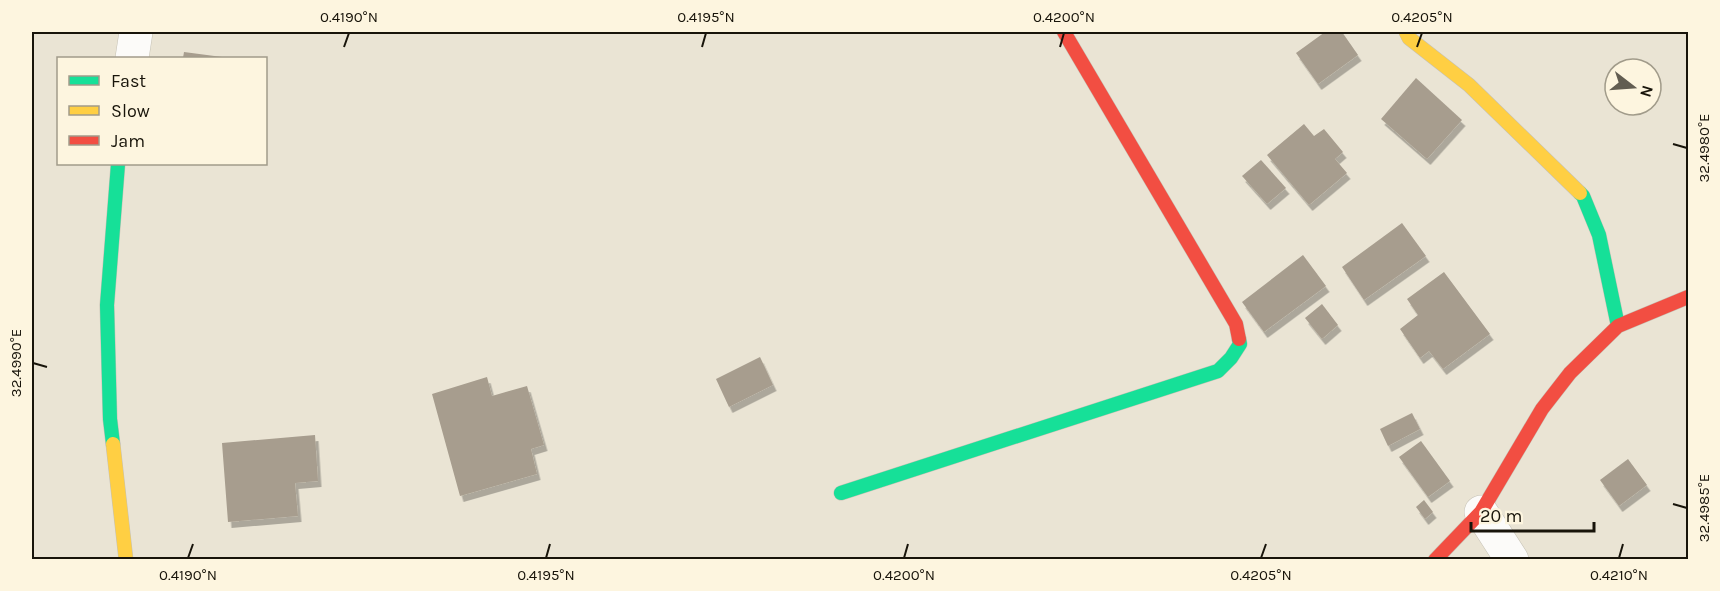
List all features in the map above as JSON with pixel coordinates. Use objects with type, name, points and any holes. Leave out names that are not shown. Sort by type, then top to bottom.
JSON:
[{"type":"street","points":[[132,57],[136,32]]},
{"type":"street","points":[[840,493],[1218,370],[1231,358],[1240,344],[1236,324],[1064,32]]},
{"type":"street","points":[[1406,32],[1409,38],[1469,85],[1583,196],[1599,235],[1618,326]]},
{"type":"street","points":[[118,165],[107,305],[110,418],[126,560]]},
{"type":"street","points":[[1435,560],[1481,512],[1542,409],[1570,373],[1618,326],[1689,297]]},
{"type":"street","points":[[1481,512],[1512,560]]},
{"type":"building","points":[[1325,32],[1342,32],[1358,55],[1318,84],[1296,53]]},
{"type":"building","points":[[184,52],[222,57],[183,57]]},
{"type":"building","points":[[1416,78],[1462,120],[1427,159],[1381,119]]},
{"type":"building","points":[[1304,124],[1314,136],[1324,129],[1343,152],[1335,159],[1347,173],[1309,205],[1267,155]]},
{"type":"building","points":[[1261,160],[1286,188],[1267,204],[1242,176]]},
{"type":"building","points":[[1402,223],[1426,256],[1364,300],[1342,267]]},
{"type":"building","points":[[1303,255],[1326,286],[1264,332],[1242,302]]},
{"type":"building","points":[[1444,272],[1490,334],[1443,369],[1429,351],[1420,358],[1400,329],[1418,315],[1407,299]]},
{"type":"building","points":[[1322,304],[1338,325],[1322,339],[1305,318]]},
{"type":"building","points":[[760,357],[773,385],[729,407],[716,379]]},
{"type":"building","points":[[487,377],[492,396],[527,386],[544,445],[531,449],[537,474],[460,496],[432,394]]},
{"type":"building","points":[[1412,413],[1420,429],[1388,446],[1380,429]]},
{"type":"building","points":[[315,435],[318,481],[295,483],[298,516],[228,522],[222,443]]},
{"type":"building","points":[[1421,441],[1450,481],[1428,497],[1399,457]]},
{"type":"building","points":[[1628,459],[1647,485],[1619,506],[1600,480]]},
{"type":"building","points":[[1424,500],[1433,512],[1425,519],[1416,507]]},
{"type":"traffic: fast","points":[[113,444],[110,419],[107,305],[118,165]]},
{"type":"traffic: fast","points":[[1580,193],[1599,235],[1618,326]]},
{"type":"traffic: fast","points":[[841,493],[1218,371],[1231,358],[1240,344],[1239,339]]},
{"type":"traffic: slow","points":[[1406,32],[1409,38],[1469,85],[1580,193]]},
{"type":"traffic: slow","points":[[113,444],[126,560]]},
{"type":"traffic: jam","points":[[1064,32],[1236,324],[1239,339]]},
{"type":"traffic: jam","points":[[1435,560],[1481,512],[1542,409],[1570,373],[1618,326],[1688,297]]}]
